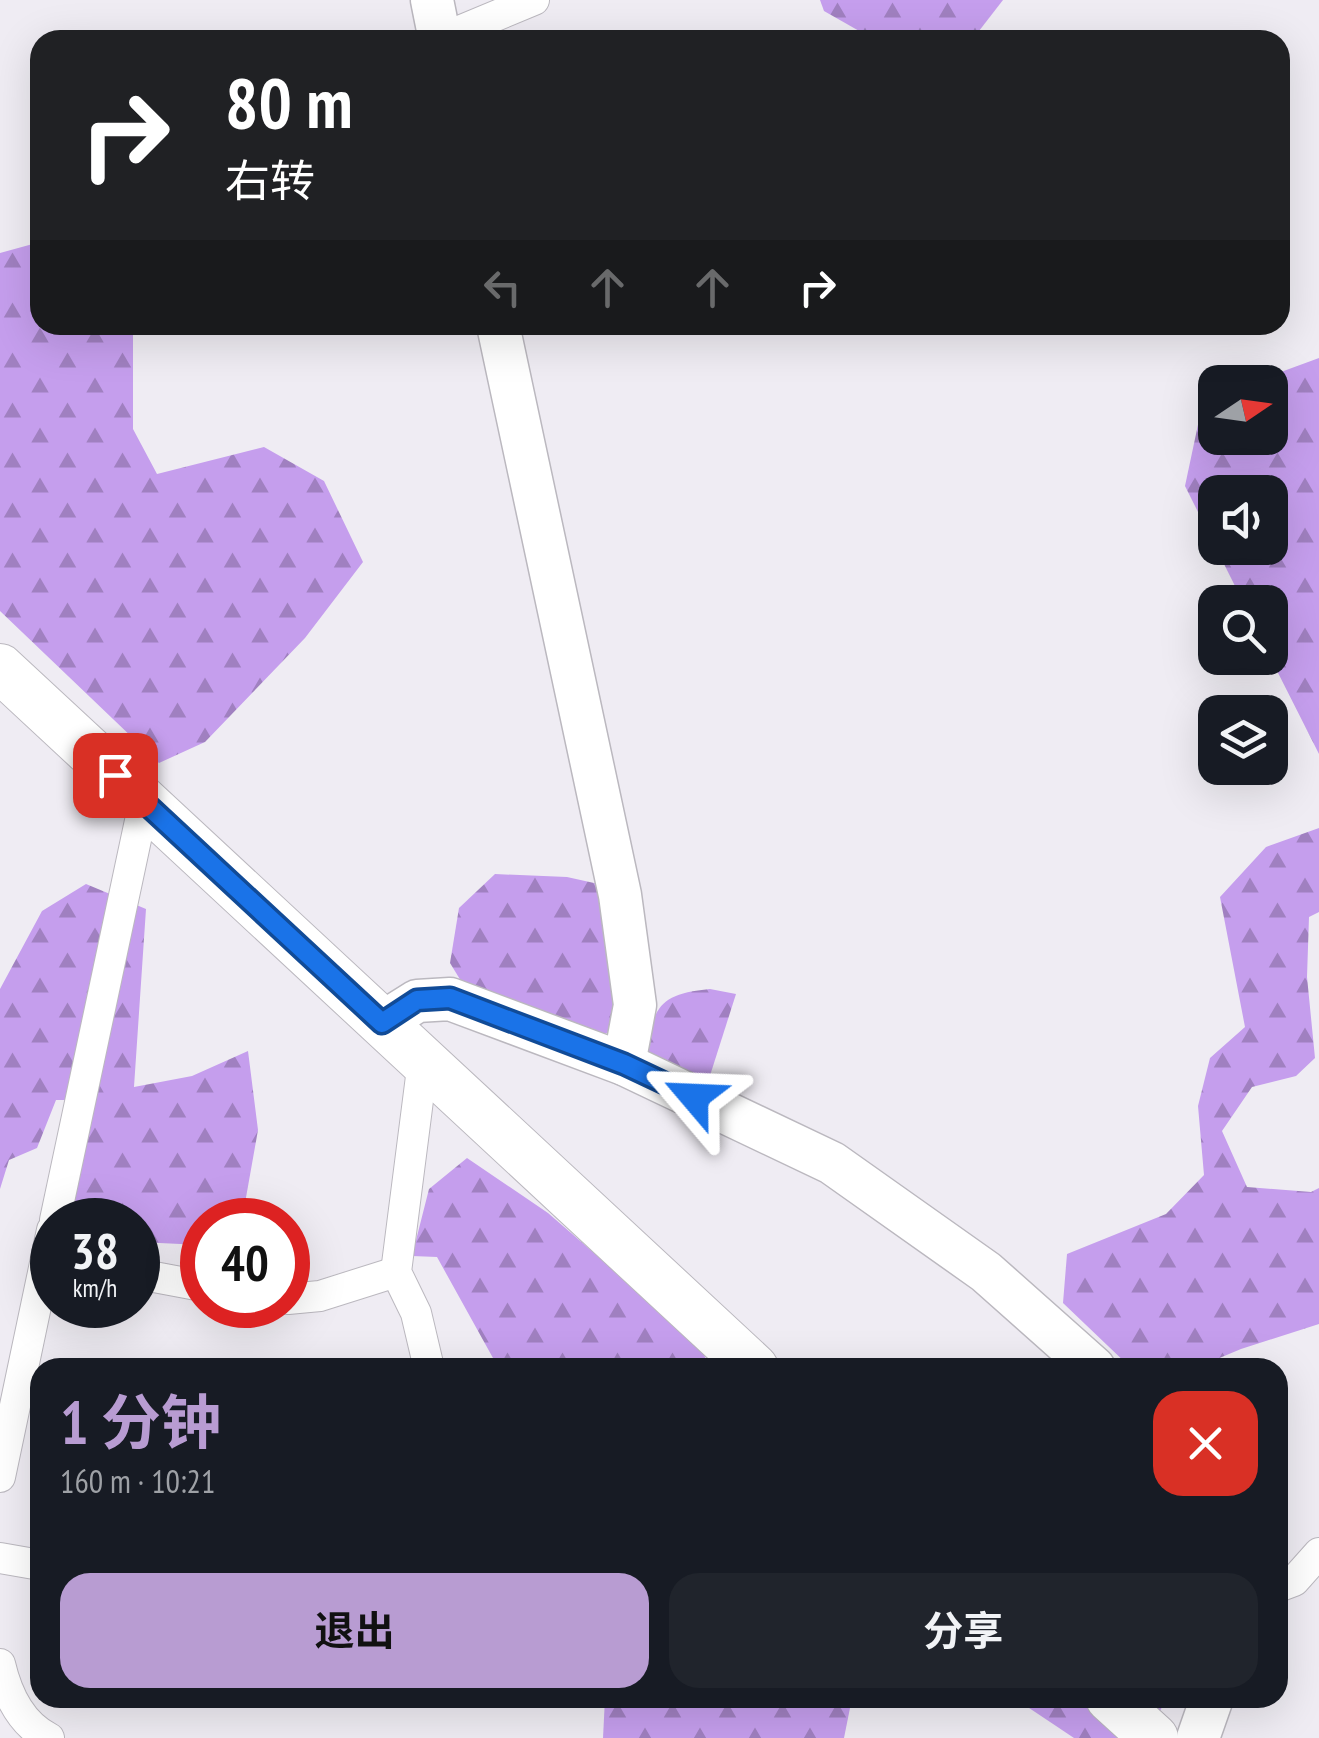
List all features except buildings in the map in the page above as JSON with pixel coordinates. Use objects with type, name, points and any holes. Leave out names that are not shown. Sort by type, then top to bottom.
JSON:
[{"type":"main road","points":[[0,668],[743,1358]]},
{"type":"main road","points":[[1121,1708],[1154,1738]]},
{"type":"street","points":[[438,26],[534,0]]},
{"type":"street","points":[[500,335],[620,895],[635,1005],[624,1064]]},
{"type":"street","points":[[60,1198],[144,802]]},
{"type":"street","points":[[382,1023],[417,1000],[450,998],[624,1064],[832,1163],[986,1272],[1083,1358]]},
{"type":"street","points":[[423,1060],[396,1272],[416,1313],[427,1358]]},
{"type":"street","points":[[310,1297],[396,1272]]},
{"type":"street","points":[[0,1477],[33,1328]]},
{"type":"street","points":[[1297,1580],[1319,1553]]},
{"type":"street","points":[[0,1558],[30,1563]]},
{"type":"street","points":[[0,1664],[20,1713],[32,1730],[49,1738]]},
{"type":"street","points":[[1198,1738],[1208,1708]]},
{"type":"green space","points":[[820,0],[1003,0],[980,30],[857,30],[824,11]]},
{"type":"green space","points":[[30,245],[30,335],[133,335],[133,429],[157,474],[264,447],[324,481],[363,562],[305,638],[205,742],[159,763],[0,611],[0,253]]},
{"type":"green space","points":[[1319,358],[1319,754],[1279,675],[1288,675],[1288,585],[1234,585],[1224,565],[1288,565],[1288,475],[1198,475],[1198,512],[1185,486],[1198,425],[1198,455],[1288,455],[1288,369]]},
{"type":"green space","points":[[1319,828],[1319,912],[1309,917],[1307,977],[1315,1058],[1296,1076],[1252,1087],[1222,1131],[1247,1187],[1311,1192],[1319,1188],[1319,1324],[1220,1358],[1121,1358],[1063,1303],[1067,1254],[1166,1214],[1204,1175],[1198,1106],[1210,1058],[1245,1027],[1220,897],[1266,847]]},
{"type":"green space","points":[[495,874],[567,877],[603,885],[620,990],[610,1032],[585,1040],[461,981],[450,963],[459,908]]},
{"type":"green space","points":[[86,884],[146,909],[134,1087],[192,1076],[248,1051],[258,1130],[246,1198],[180,1198],[180,1244],[160,1243],[160,1198],[73,1198],[80,1100],[56,1100],[37,1148],[9,1160],[0,1189],[0,989],[42,911]]},
{"type":"green space","points":[[710,989],[736,994],[707,1085],[644,1057],[651,1026],[661,1006],[679,995]]},
{"type":"green space","points":[[467,1158],[548,1213],[698,1343],[706,1358],[493,1358],[437,1257],[412,1256],[429,1189]]},
{"type":"green space","points":[[604,1708],[850,1708],[844,1738],[603,1738]]},
{"type":"green space","points":[[1029,1708],[1162,1708],[1145,1738],[1074,1738]]},
{"type":"route","points":[[115,775],[382,1023],[417,1000],[450,998],[624,1064],[694,1097]]}]
